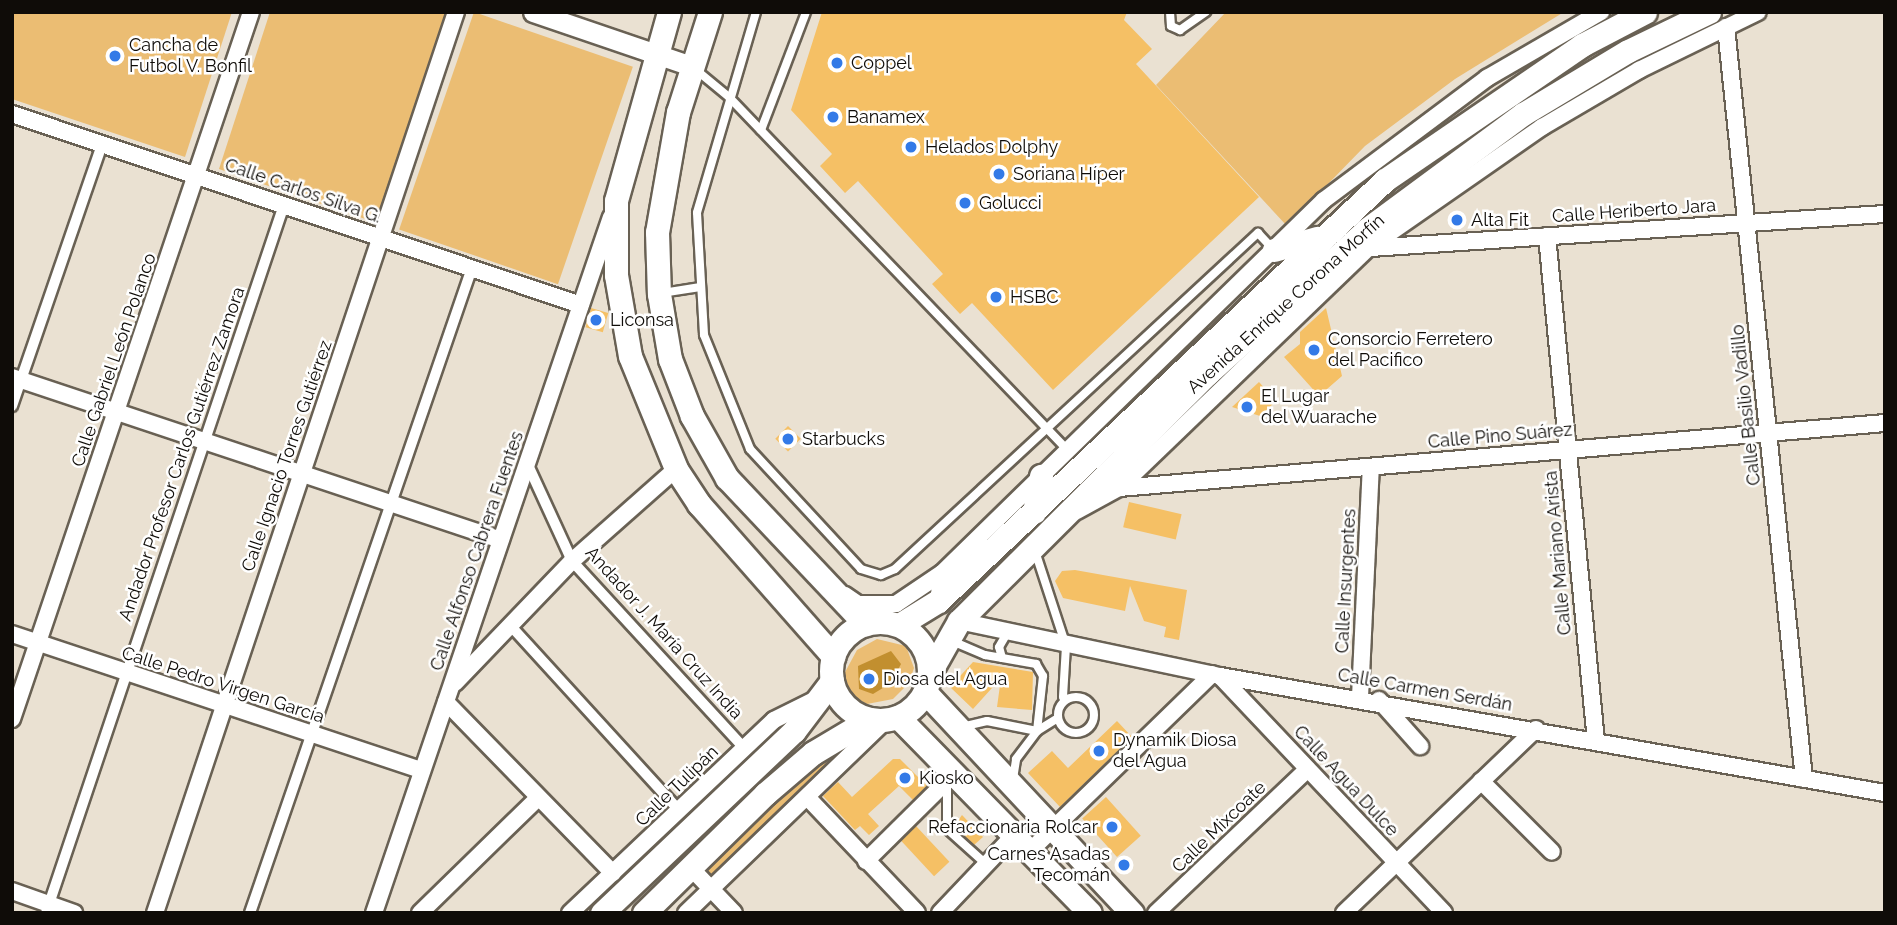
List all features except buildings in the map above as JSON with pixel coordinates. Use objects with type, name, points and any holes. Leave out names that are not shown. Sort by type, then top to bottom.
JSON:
[{"type":"main road","points":[[669,12],[655,53],[616,201],[621,319],[646,404],[676,469],[699,504],[833,656]]},
{"type":"main road","points":[[710,12],[692,66],[665,174],[657,232],[659,294],[670,359],[692,416],[727,478],[864,624]]},
{"type":"main road","name":"Avenida Enrique Corona Morfín","points":[[899,625],[938,601],[1320,238],[1385,180],[1462,123],[1582,45],[1638,14]]},
{"type":"main road","name":"Avenida Enrique Corona Morfín","points":[[644,913],[813,753],[884,718],[927,683],[953,630],[1208,373],[1343,250],[1523,114],[1628,51],[1718,20]]},
{"type":"main road","points":[[1274,250],[1320,238]]},
{"type":"main road","points":[[1034,512],[1041,476]]},
{"type":"main road","points":[[602,913],[794,731],[825,689],[833,656],[840,642],[864,624],[899,625],[922,645],[927,683],[958,727],[1132,913]]},
{"type":"main road","points":[[825,689],[845,705],[884,718],[1022,843],[1090,913]]},
{"type":"street","name":"Calle Gabriel León Polanco","points":[[12,719],[251,12]]},
{"type":"street","name":"Calle Ignacio Torres Gutiérrez","points":[[155,913],[456,12]]},
{"type":"street","points":[[533,12],[692,66]]},
{"type":"street","points":[[818,575],[858,604],[875,606],[908,599],[942,573],[1324,200],[1393,143],[1487,78],[1601,12]]},
{"type":"street","points":[[1063,519],[1119,488],[1368,248],[1542,127],[1718,20],[1758,12]]},
{"type":"street","name":"Calle Basilio Vadillo","points":[[1718,20],[1746,223],[1804,779]]},
{"type":"street","name":"Calle Carlos Silva G.","points":[[12,114],[581,305]]},
{"type":"street","points":[[12,406],[17,378],[102,144]]},
{"type":"street","name":"Calle Alfonso Cabrera Fuentes","points":[[374,913],[616,201]]},
{"type":"street","name":"Andador Profesor Carlos Gutiérrez Zamora","points":[[48,908],[285,205]]},
{"type":"street","name":"Calle Heriberto Jara","points":[[1343,250],[1885,214]]},
{"type":"street","name":"Calle Mariano Arista","points":[[1548,236],[1596,741]]},
{"type":"street","points":[[250,913],[472,268]]},
{"type":"street","points":[[17,378],[500,541]]},
{"type":"street","name":"Calle Pino Suárez","points":[[1119,488],[1885,423]]},
{"type":"street","name":"Andador J. María Cruz India","points":[[527,463],[572,561],[744,747]]},
{"type":"street","name":"Calle Insurgentes","points":[[1360,697],[1371,467]]},
{"type":"street","points":[[612,873],[537,799],[448,695],[509,624],[572,561],[676,469]]},
{"type":"street","points":[[938,601],[942,573]]},
{"type":"street","points":[[509,624],[680,811]]},
{"type":"street","name":"Calle Carmen Serdán","points":[[953,630],[1007,633],[1216,675],[1379,700],[1885,793]]},
{"type":"street","name":"Calle Pedro Virgen García","points":[[12,634],[422,770]]},
{"type":"street","points":[[940,913],[986,864],[1054,827],[1216,675]]},
{"type":"street","name":"Calle Agua Dulce","points":[[1216,675],[1444,913]]},
{"type":"street","name":"Calle Tulipán","points":[[570,913],[680,811],[744,747],[792,707],[825,689]]},
{"type":"street","points":[[1379,700],[1420,746]]},
{"type":"street","name":"Avenida Enrique Corona Morfín","points":[[686,913],[807,798],[884,718]]},
{"type":"street","points":[[1344,913],[1536,729]]},
{"type":"street","name":"Calle Mixcoate","points":[[1156,913],[1308,769]]},
{"type":"street","points":[[866,861],[950,778]]},
{"type":"street","points":[[1482,781],[1552,852]]},
{"type":"street","points":[[807,798],[917,913]]},
{"type":"street","points":[[420,913],[537,799]]},
{"type":"street","points":[[691,868],[734,913]]},
{"type":"street","points":[[12,891],[48,908],[74,913]]},
{"type":"lane","points":[[756,12],[697,213],[704,335],[750,449],[861,569],[881,575],[895,569],[1258,233],[1274,250]]},
{"type":"lane","points":[[761,130],[806,12]]},
{"type":"lane","points":[[1170,12],[1171,26],[1180,30],[1206,12]]},
{"type":"lane","points":[[692,66],[729,97],[1067,449]]},
{"type":"lane","points":[[659,294],[700,287]]},
{"type":"lane","points":[[1014,785],[1016,759],[1037,731],[1056,719],[1063,697],[1066,646],[1034,548]]},
{"type":"lane","points":[[953,630],[1002,658],[1041,668],[1037,731]]},
{"type":"lane","points":[[1002,658],[999,647],[1007,633]]},
{"type":"lane","points":[[1056,719],[1076,733],[1094,721],[1089,705],[1063,697]]},
{"type":"lane","points":[[958,727],[987,721],[1037,731]]},
{"type":"lane","points":[[950,778],[947,829],[986,864]]},
{"type":"shaded area","name":"Cancha de Futbol V. Bonfil","points":[[12,12],[232,12],[185,157],[12,99]]},
{"type":"shaded area","points":[[270,12],[447,12],[377,223],[219,169]]},
{"type":"shaded area","points":[[474,12],[633,67],[558,284],[399,229]]},
{"type":"shaded area","points":[[1226,12],[1564,12],[1455,79],[1365,146],[1287,226],[1156,85]]},
{"type":"shaded area","points":[[877,639],[906,646],[914,668],[909,683],[893,699],[867,704],[851,696],[844,674],[857,650]]},
{"type":"shaded area","points":[[891,651],[901,664],[891,683],[873,694],[859,689],[858,666]]},
{"type":"shaded area","points":[[840,747],[850,751],[710,878],[701,868],[768,802]]},
{"type":"place","name":"Cancha de Futbol V. Bonfil","points":[[115,56]]},
{"type":"place","name":"Coppel","points":[[837,63]]},
{"type":"place","name":"Banamex","points":[[833,117]]},
{"type":"place","name":"Helados Dolphy","points":[[911,147]]},
{"type":"place","name":"Soriana Híper","points":[[999,174]]},
{"type":"place","name":"Golucci","points":[[965,203]]},
{"type":"place","name":"Alta Fit","points":[[1457,220]]},
{"type":"place","name":"HSBC","points":[[996,297]]},
{"type":"place","name":"Liconsa","points":[[596,320]]},
{"type":"place","name":"Consorcio Ferretero del Pacifico","points":[[1314,350]]},
{"type":"place","name":"El Lugar del Wuarache","points":[[1247,407]]},
{"type":"place","name":"Starbucks","points":[[788,439]]},
{"type":"place","name":"Diosa del Agua","points":[[869,679]]},
{"type":"place","name":"Dynamik Diosa del Agua","points":[[1099,751]]},
{"type":"place","name":"Kiosko","points":[[905,778]]},
{"type":"place","name":"Refaccionaria Rolcar","points":[[1112,827]]},
{"type":"place","name":"Carnes Asadas Tecomán","points":[[1124,865]]}]
